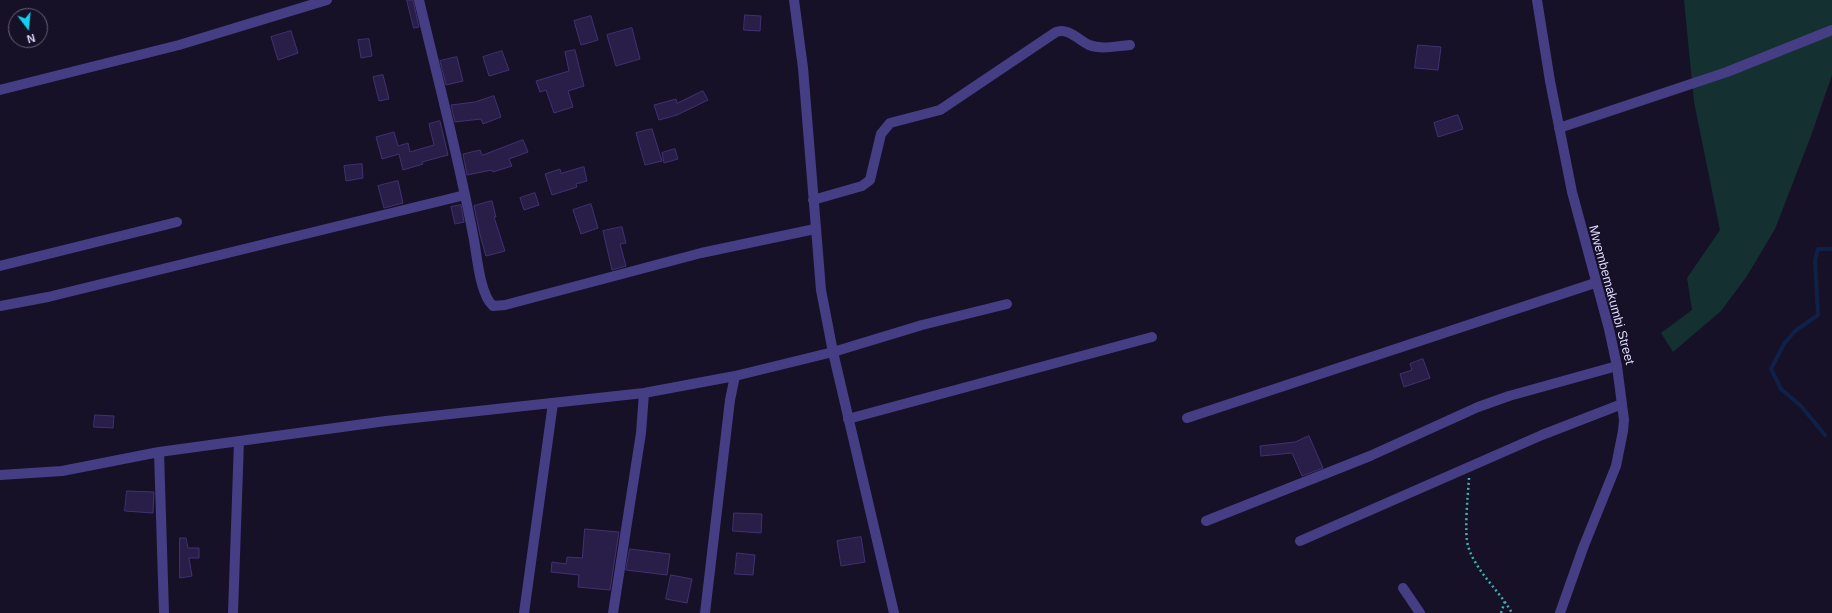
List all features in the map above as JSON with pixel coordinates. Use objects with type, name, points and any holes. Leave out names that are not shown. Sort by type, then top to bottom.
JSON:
[{"type":"street","points":[[0,90],[179,45],[327,0]]},
{"type":"street","points":[[419,0],[465,195],[482,285],[488,302],[493,306],[505,305],[701,253],[815,229]]},
{"type":"street","points":[[794,0],[803,68],[821,290],[833,352],[894,613]]},
{"type":"street","name":"Mwembemakumbi Street","points":[[1537,0],[1559,128],[1578,218],[1618,366],[1624,431],[1616,466],[1583,548],[1560,613]]},
{"type":"street","points":[[813,200],[862,186],[867,183],[870,180],[881,134],[890,123],[940,110],[1056,32],[1061,30],[1066,31],[1091,45],[1104,48],[1130,45]]},
{"type":"street","points":[[1559,128],[1727,72],[1832,30]]},
{"type":"street","points":[[0,306],[48,297],[465,195]]},
{"type":"street","points":[[0,266],[178,222]]},
{"type":"street","points":[[1187,418],[1595,283]]},
{"type":"street","points":[[0,475],[62,471],[159,452],[386,421],[644,393],[735,376],[833,352],[922,325],[1007,304]]},
{"type":"street","points":[[848,418],[1152,337]]},
{"type":"street","points":[[1206,521],[1370,456],[1478,407],[1509,396],[1618,366]]},
{"type":"street","points":[[705,613],[730,400],[735,376]]},
{"type":"street","points":[[613,613],[641,433],[644,393]]},
{"type":"street","points":[[524,613],[553,403]]},
{"type":"street","points":[[1300,541],[1470,468],[1542,435],[1622,404]]},
{"type":"street","points":[[233,613],[239,441]]},
{"type":"street","points":[[159,452],[164,613]]},
{"type":"street","points":[[1403,588],[1420,613]]},
{"type":"path","points":[[1470,468],[1467,505],[1468,545],[1472,557],[1505,600],[1512,613]]},
{"type":"path","points":[[1501,613],[1505,600]]},
{"type":"green space","points":[[1684,0],[1832,0],[1832,75],[1811,136],[1775,229],[1747,276],[1721,311],[1673,352],[1661,333],[1692,310],[1687,278],[1720,230],[1694,102]]},
{"type":"building","points":[[407,0],[413,0],[419,27],[414,28]]},
{"type":"building","points":[[745,15],[761,16],[760,31],[744,30]]},
{"type":"building","points":[[591,16],[598,40],[581,45],[574,21]]},
{"type":"building","points":[[632,28],[640,59],[616,66],[607,35]]},
{"type":"building","points":[[291,31],[298,53],[278,60],[271,37]]},
{"type":"building","points":[[369,39],[372,56],[361,58],[358,40]]},
{"type":"building","points":[[1418,45],[1441,47],[1438,70],[1415,68]]},
{"type":"building","points":[[575,50],[584,86],[568,91],[573,107],[554,113],[546,90],[540,92],[536,81],[569,71],[565,52]]},
{"type":"building","points":[[502,51],[509,70],[489,76],[483,57]]},
{"type":"building","points":[[457,57],[463,81],[446,85],[440,61]]},
{"type":"building","points":[[383,75],[389,99],[379,101],[373,77]]},
{"type":"building","points":[[703,91],[708,100],[677,115],[659,120],[654,105],[676,99],[677,103]]},
{"type":"building","points":[[494,96],[501,117],[483,124],[481,119],[455,122],[451,105],[475,102]]},
{"type":"building","points":[[1458,115],[1463,129],[1438,137],[1434,123]]},
{"type":"building","points":[[440,121],[448,155],[422,162],[423,164],[403,170],[399,154],[382,159],[376,137],[394,132],[398,146],[408,143],[410,152],[434,145],[429,124]]},
{"type":"building","points":[[652,129],[662,161],[645,165],[636,133]]},
{"type":"building","points":[[523,140],[528,152],[509,159],[512,166],[493,172],[492,170],[467,175],[463,154],[480,150],[482,155]]},
{"type":"building","points":[[675,149],[678,159],[664,163],[662,153]]},
{"type":"building","points":[[362,164],[363,178],[346,181],[344,166]]},
{"type":"building","points":[[584,167],[587,181],[576,184],[577,187],[552,195],[545,174],[560,169],[561,173]]},
{"type":"building","points":[[398,181],[403,203],[384,208],[378,186]]},
{"type":"building","points":[[535,193],[539,205],[524,210],[520,198]]},
{"type":"building","points":[[492,201],[496,217],[494,217],[505,251],[486,256],[474,206]]},
{"type":"building","points":[[591,204],[598,228],[581,234],[573,210]]},
{"type":"building","points":[[461,205],[464,222],[455,224],[451,207]]},
{"type":"building","points":[[622,227],[626,243],[620,244],[626,266],[612,270],[603,231]]},
{"type":"building","points":[[1423,359],[1430,378],[1404,387],[1400,374],[1412,370],[1410,364]]},
{"type":"building","points":[[95,415],[114,416],[113,428],[94,427]]},
{"type":"building","points":[[1309,436],[1323,468],[1302,476],[1292,453],[1261,456],[1260,446],[1295,442]]},
{"type":"building","points":[[127,491],[154,492],[153,513],[125,511]]},
{"type":"building","points":[[734,513],[762,514],[761,533],[733,531]]},
{"type":"building","points":[[585,529],[619,532],[610,590],[578,587],[579,575],[551,572],[552,562],[566,564],[567,557],[582,558]]},
{"type":"building","points":[[861,537],[865,562],[841,566],[837,541]]},
{"type":"building","points":[[180,538],[186,538],[188,548],[199,548],[199,558],[189,558],[192,576],[180,578]]},
{"type":"building","points":[[630,549],[670,554],[667,575],[626,570]]},
{"type":"building","points":[[737,553],[755,555],[753,575],[735,574]]},
{"type":"building","points":[[671,575],[692,579],[687,603],[666,599]]},
{"type":"waterway","points":[[1825,435],[1801,406],[1781,389],[1771,369],[1784,344],[1795,331],[1818,315],[1815,260],[1818,249],[1832,249]]}]
